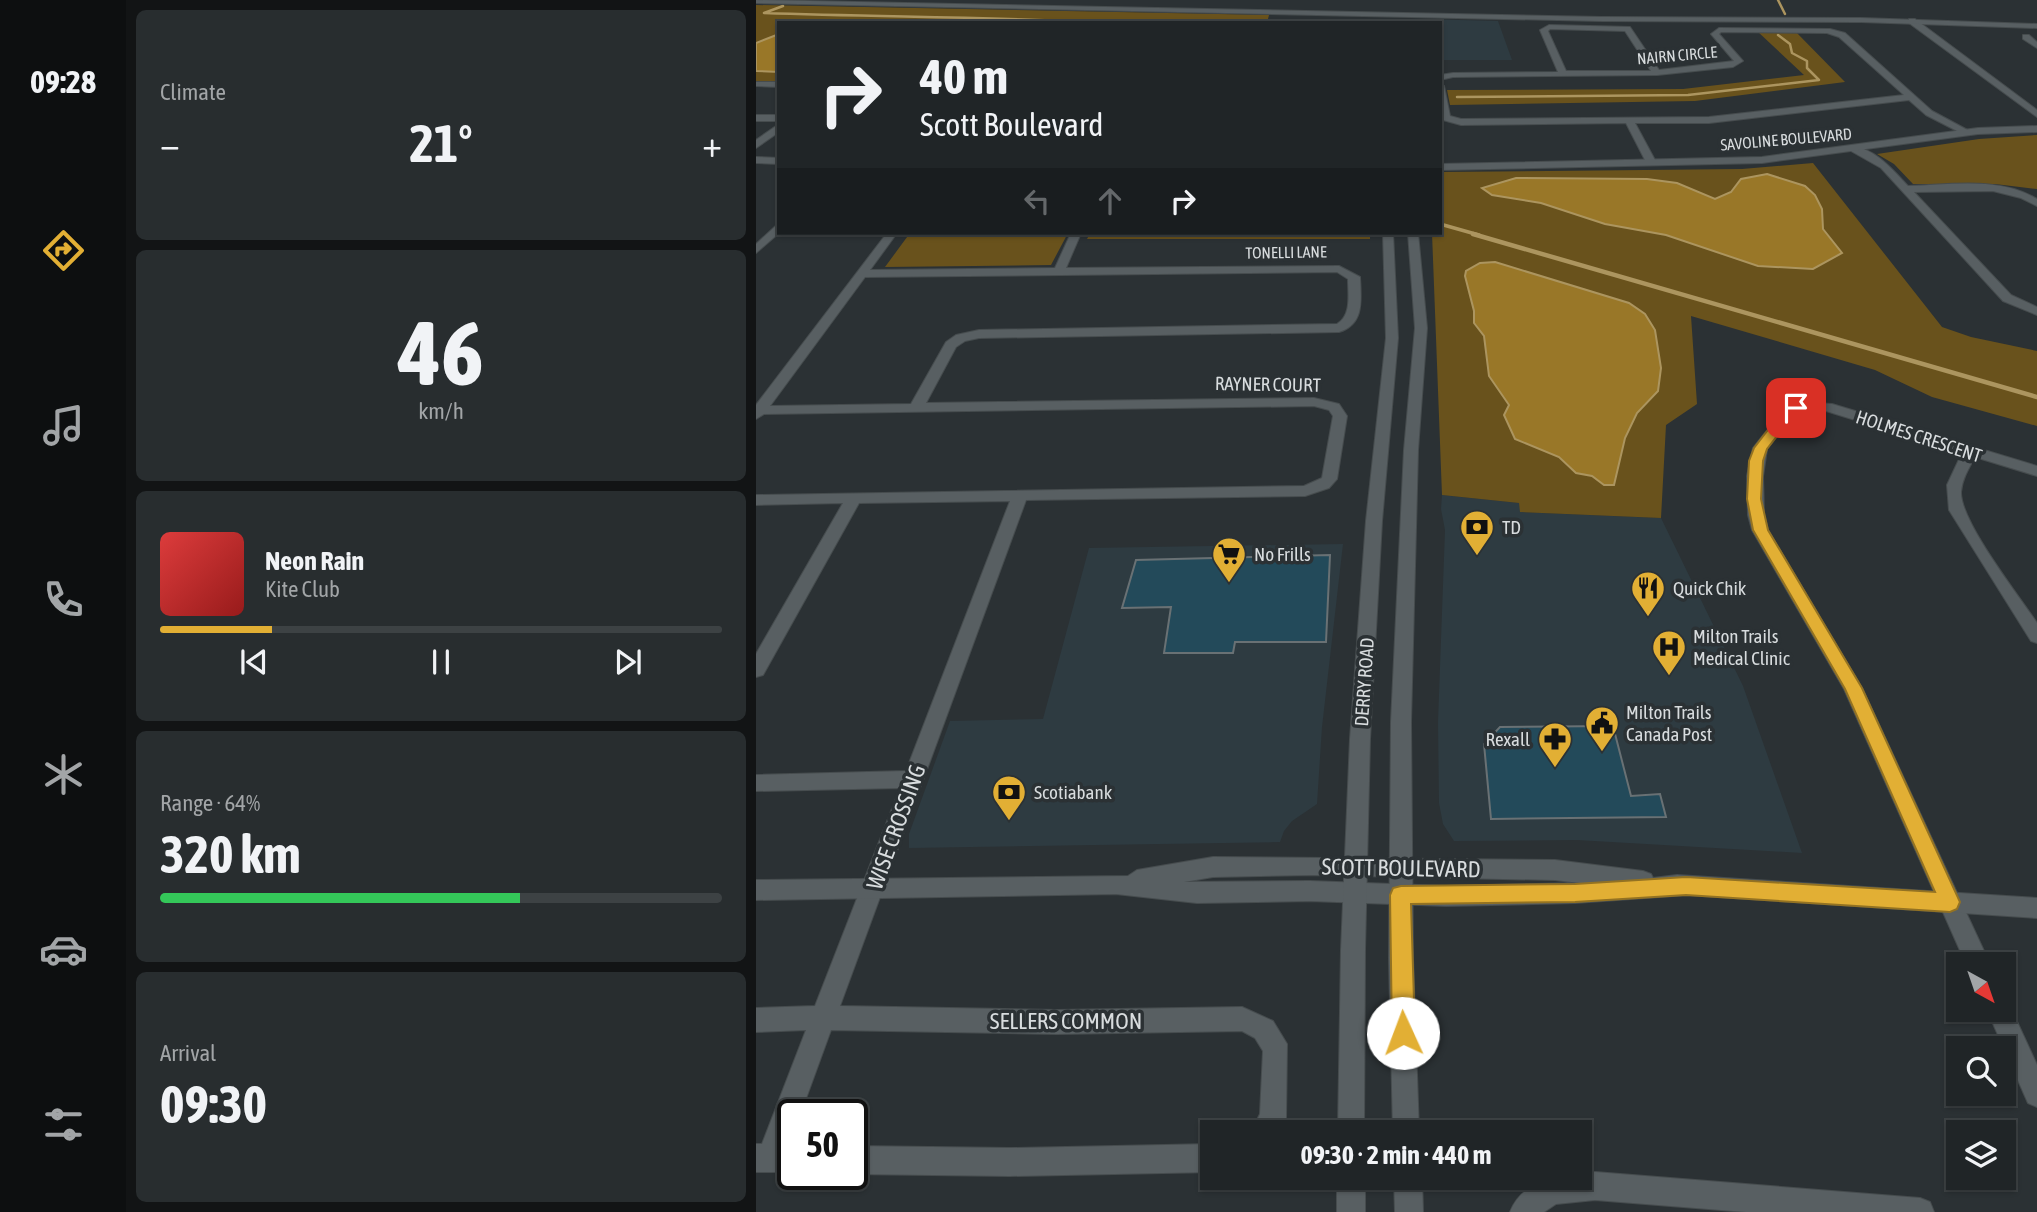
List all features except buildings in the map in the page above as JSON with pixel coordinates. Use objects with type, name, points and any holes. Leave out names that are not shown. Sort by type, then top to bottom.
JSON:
[{"type":"street","points":[[918,0],[2037,26]]},
{"type":"street","points":[[756,1],[1395,9]]},
{"type":"street","points":[[1392,21],[1395,9]]},
{"type":"street","points":[[1407,21],[1410,10]]},
{"type":"street","points":[[1915,23],[2037,114]]},
{"type":"street","points":[[1563,74],[1544,30],[1549,27],[1627,29],[1657,73]]},
{"type":"street","name":"NAIRN CIRCLE","points":[[1442,78],[1454,75],[1657,73],[1738,63],[1715,34],[1718,30],[1827,31],[1842,35],[1934,116],[1968,133]]},
{"type":"street","points":[[2037,34],[2026,37],[2037,46]]},
{"type":"street","points":[[756,84],[777,85]]},
{"type":"street","points":[[1442,100],[1444,115],[1455,121],[1629,121],[1721,119],[1912,97]]},
{"type":"street","points":[[756,118],[777,118]]},
{"type":"street","points":[[1629,121],[1651,162]]},
{"type":"street","points":[[756,145],[777,129]]},
{"type":"street","name":"SAVOLINE BOULEVARD","points":[[1442,167],[1762,160],[1968,133],[2037,129]]},
{"type":"street","points":[[1854,149],[1884,166],[2007,298],[2037,311]]},
{"type":"street","points":[[756,160],[777,161]]},
{"type":"street","name":"SAVOLINE BOULEVARD","points":[[1442,162],[1496,164]]},
{"type":"street","points":[[1905,189],[2010,189],[2029,195],[2037,202]]},
{"type":"street","points":[[756,250],[777,228]]},
{"type":"street","points":[[757,411],[890,235]]},
{"type":"street","points":[[1059,272],[1075,235]]},
{"type":"street","name":"DERRY ROAD","points":[[1351,1120],[1354,892],[1365,659],[1384,407],[1392,338],[1388,235]]},
{"type":"street","name":"DERRY ROAD","points":[[1406,1120],[1401,895],[1401,674],[1411,450],[1421,328],[1413,235]]},
{"type":"street","name":"TONELLI LANE","points":[[861,274],[1339,269],[1354,277],[1352,319],[1349,325],[1335,329],[970,335],[951,345],[916,408]]},
{"type":"street","name":"RAYNER COURT","points":[[756,499],[1305,491],[1324,485],[1329,479],[1340,416],[1334,407],[1314,402],[757,411]]},
{"type":"street","name":"HOLMES CRESCENT","points":[[1973,952],[1853,688],[1760,530],[1756,515],[1755,476],[1760,448],[1789,412],[1803,406],[1827,407],[2037,471]]},
{"type":"street","points":[[1970,452],[1954,485],[1954,505],[2037,637]]},
{"type":"street","name":"WISE CROSSING","points":[[773,1158],[1020,496]]},
{"type":"street","points":[[756,670],[853,499]]},
{"type":"street","points":[[756,783],[913,779]]},
{"type":"street","name":"SCOTT BOULEVARD","points":[[1116,884],[1213,867],[1555,870],[1686,886],[2037,908]]},
{"type":"street","name":"SCOTT BOULEVARD","points":[[756,890],[1116,884],[1197,893],[1354,892],[1446,896],[1575,893],[1686,886]]},
{"type":"street","name":"SELLERS COMMON","points":[[756,1020],[824,1018],[1057,1022],[1242,1019],[1262,1027],[1273,1040],[1276,1051],[1272,1120]]},
{"type":"street","points":[[2004,1022],[2037,1094]]},
{"type":"street","points":[[868,1160],[1010,1162],[1200,1158]]},
{"type":"street","points":[[1524,1212],[1535,1200],[1549,1191],[1595,1186],[1920,1212]]},
{"type":"street","points":[[1351,1190],[1351,1212]]},
{"type":"street","points":[[1408,1190],[1409,1212]]},
{"type":"shaded area","points":[[756,5],[1269,15],[1268,21],[777,21],[777,81],[756,81]]},
{"type":"shaded area","points":[[1421,19],[1498,21],[1512,60],[1442,60],[1442,21]]},
{"type":"shaded area","points":[[1757,31],[1796,32],[1845,82],[1695,101],[1450,105],[1447,90],[1683,89],[1804,75]]},
{"type":"shaded area","points":[[777,35],[777,72],[756,71],[756,43]]},
{"type":"shaded area","points":[[2037,135],[2037,189],[1995,184],[1913,184],[1894,164],[1877,154],[1979,139]]},
{"type":"shaded area","points":[[1813,163],[1942,327],[1971,337],[2037,351],[2037,426],[1932,397],[1875,370],[1691,316],[1697,404],[1666,425],[1661,518],[1520,512],[1519,503],[1442,495],[1432,235],[1442,235],[1442,172],[1742,169]]},
{"type":"shaded area","points":[[1767,174],[1805,186],[1815,195],[1822,209],[1823,229],[1842,253],[1813,269],[1758,266],[1666,235],[1605,224],[1541,203],[1492,195],[1482,188],[1516,178],[1647,179],[1677,183],[1715,199],[1731,192],[1741,179]]},
{"type":"shaded area","points":[[909,235],[1067,235],[1051,265],[885,267]]},
{"type":"shaded area","points":[[1089,235],[1370,235],[1370,239],[1087,239]]},
{"type":"shaded area","points":[[1495,262],[1629,303],[1645,314],[1655,330],[1661,368],[1658,391],[1637,413],[1625,438],[1614,485],[1604,485],[1592,476],[1576,473],[1559,457],[1515,439],[1504,415],[1509,405],[1489,376],[1484,336],[1474,323],[1474,311],[1465,276],[1466,271],[1480,263]]},
{"type":"shaded area","points":[[1442,495],[1519,503],[1521,512],[1661,518],[1743,686],[1802,853],[1577,840],[1454,841],[1443,824],[1439,803],[1438,722],[1445,530],[1441,509]]},
{"type":"shaded area","points":[[1343,544],[1322,727],[1317,804],[1292,821],[1280,842],[909,848],[909,834],[950,721],[1043,719],[1089,548]]},
{"type":"waterway","points":[[1778,0],[1785,14]]},
{"type":"waterway","points":[[783,6],[764,13],[1071,21]]},
{"type":"waterway","points":[[1457,97],[1688,95],[1819,80],[1807,68],[1807,61],[1792,53],[1790,44],[1778,35]]},
{"type":"waterway","points":[[1442,225],[1479,235]]},
{"type":"waterway","points":[[1473,234],[2037,397]]},
{"type":"place","name":"TD","points":[[1477,557]]},
{"type":"place","name":"No Frills","points":[[1229,584]]},
{"type":"place","name":"Quick Chik","points":[[1648,618]]},
{"type":"place","name":"Milton Trails Medical Clinic","points":[[1669,677]]},
{"type":"place","name":"Milton Trails Canada Post","points":[[1602,753]]},
{"type":"place","name":"Rexall","points":[[1555,769]]},
{"type":"place","name":"Scotiabank","points":[[1009,822]]},
{"type":"route","points":[[1403,1033],[1401,895],[1575,893],[1686,886],[1950,902],[1863,707],[1760,530],[1754,499],[1756,461],[1760,448],[1789,412],[1796,408]]}]
